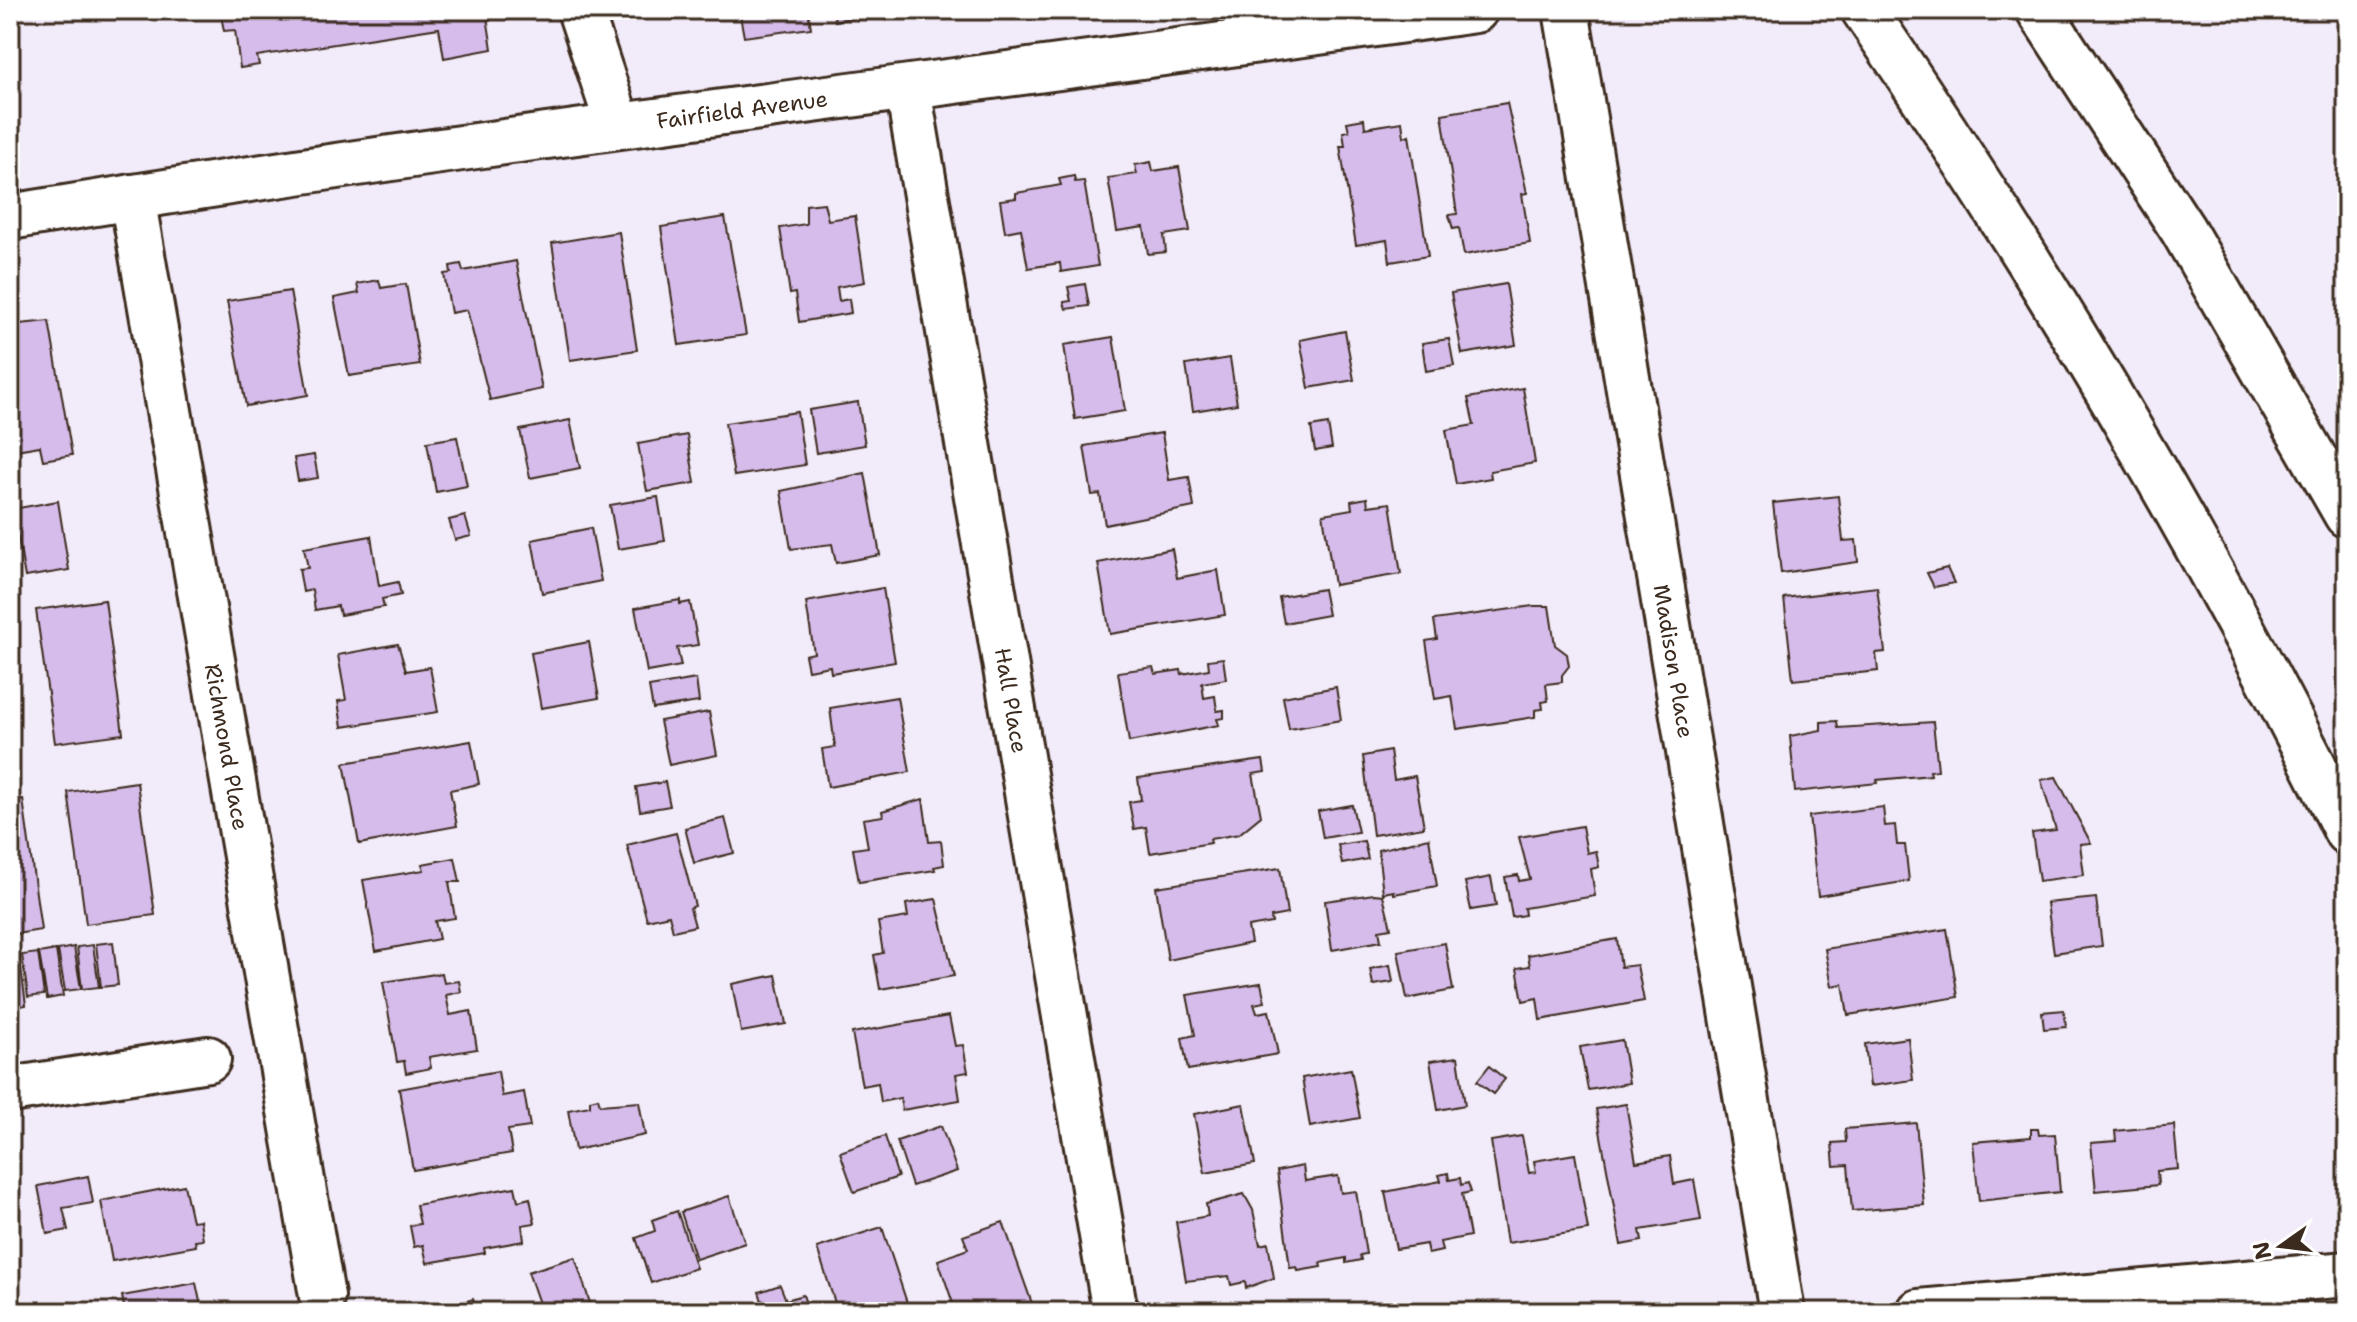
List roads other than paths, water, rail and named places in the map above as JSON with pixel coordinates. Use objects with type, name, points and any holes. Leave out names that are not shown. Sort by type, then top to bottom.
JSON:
[{"type":"main road","points":[[580,10],[618,125]]},
{"type":"main road","name":"Fairfield Avenue","points":[[10,217],[618,125],[908,89],[1321,21],[1475,10]]},
{"type":"main road","name":"Madison Place","points":[[1566,10],[1782,1312]]},
{"type":"main road","points":[[1864,10],[2057,306],[2148,457],[2234,611],[2347,832]]},
{"type":"main road","points":[[2039,10],[2183,230],[2347,515]]},
{"type":"main road","name":"Hall Place","points":[[908,89],[1115,1312]]},
{"type":"main road","name":"Richmond Place","points":[[132,197],[322,1296]]},
{"type":"main road","points":[[10,1090],[208,1059]]},
{"type":"main road","points":[[1919,1312],[2267,1297],[2347,1274]]}]
